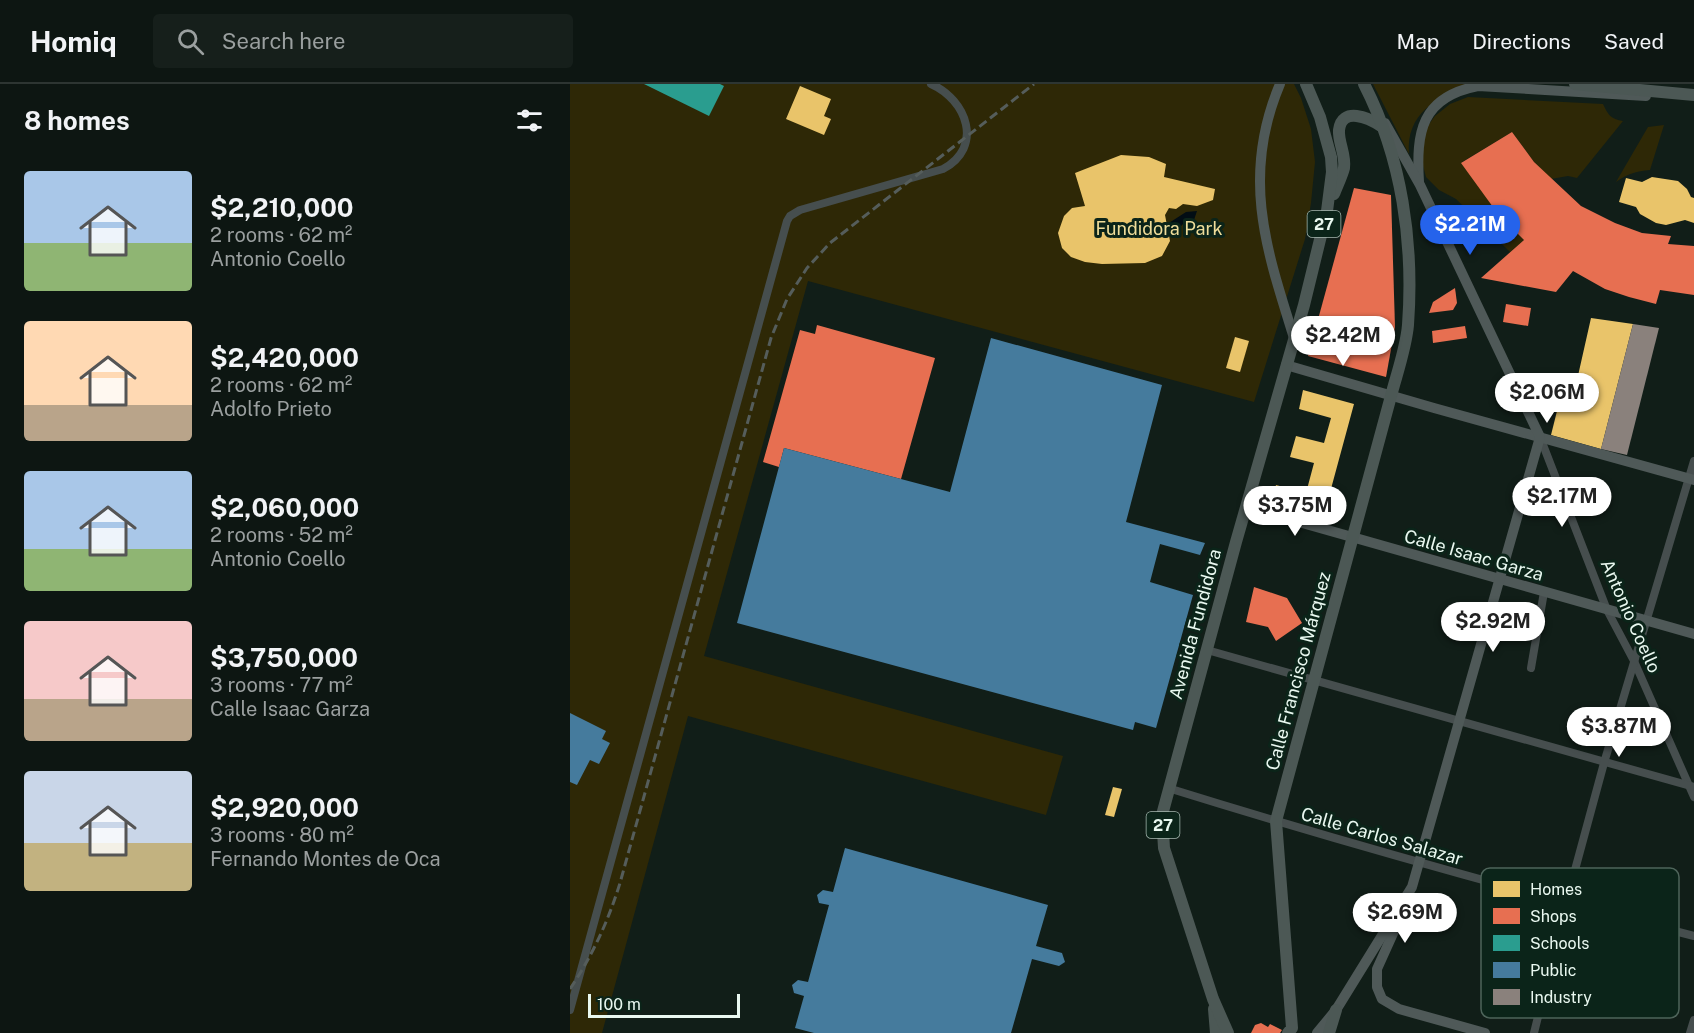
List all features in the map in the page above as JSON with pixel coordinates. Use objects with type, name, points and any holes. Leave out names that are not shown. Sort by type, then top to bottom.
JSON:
[{"type":"main road","name":"Avenida Fundidora","points":[[1224,1033],[1164,848],[1162,815],[1327,211],[1332,172],[1331,157],[1320,117],[1306,84]]},
{"type":"main road","points":[[1575,84],[1694,96]]},
{"type":"main road","name":"Calle Francisco Márquez","points":[[1291,1031],[1276,821],[1408,327],[1408,238],[1399,179],[1366,88]]},
{"type":"main road","points":[[1327,211],[1344,168],[1339,132],[1342,123],[1349,116],[1359,115],[1381,126]]},
{"type":"main road","points":[[1329,1033],[1336,1010]]},
{"type":"street","points":[[570,1010],[787,221],[790,216],[800,210],[942,169],[957,159],[962,152],[966,131],[962,111],[950,94],[931,84]]},
{"type":"street","points":[[1280,84],[1267,122],[1259,180],[1264,232],[1274,278],[1294,338]]},
{"type":"street","points":[[1419,185],[1418,153],[1424,121],[1435,106],[1464,89],[1478,86],[1694,96]]},
{"type":"street","name":"Antonio Coello","points":[[1366,88],[1419,185],[1540,437],[1607,610],[1634,662],[1694,797]]},
{"type":"street","points":[[1286,365],[1692,479]]},
{"type":"street","points":[[1485,1033],[1399,1010],[1382,999],[1378,993],[1377,969],[1400,922],[1412,887],[1540,437]]},
{"type":"street","points":[[1576,868],[1645,621],[1692,479],[1694,461]]},
{"type":"street","name":"Calle Isaac Garza","points":[[1246,507],[1694,634]]},
{"type":"street","points":[[1531,668],[1544,592]]},
{"type":"street","points":[[1207,650],[1691,786]]},
{"type":"street","name":"Calle Carlos Salazar","points":[[1168,788],[1481,879]]},
{"type":"street","points":[[1317,1033],[1336,1010],[1412,887]]},
{"type":"street","name":"Calle Carlos Salazar","points":[[1679,932],[1694,936]]},
{"type":"street","points":[[1534,1033],[1538,1018]]},
{"type":"street","points":[[1690,1033],[1694,1020]]},
{"type":"green space","name":"Fundidora Park","points":[[570,84],[1294,84],[1311,129],[1315,162],[1305,239],[1254,402],[808,281],[704,656],[1063,756],[1046,815],[688,716],[602,1033],[570,1033]]},
{"type":"green space","points":[[1373,84],[1468,84],[1425,109],[1412,128],[1409,154]]},
{"type":"green space","points":[[1468,97],[1603,104],[1610,116],[1623,121],[1577,178],[1568,176],[1551,179],[1534,162],[1512,132],[1462,162],[1498,214],[1524,240],[1510,252],[1456,199],[1439,190],[1426,177],[1420,154],[1427,127],[1435,116],[1450,104]]},
{"type":"green space","points":[[1664,125],[1650,170],[1632,173],[1616,182],[1648,127]]},
{"type":"shaded area","points":[[1197,211],[1193,223],[1186,221],[1177,230],[1171,225],[1164,234],[1158,230],[1186,212]]},
{"type":"building: Homes","points":[[800,86],[831,99],[824,116],[831,119],[824,135],[786,119]]},
{"type":"building: Homes","points":[[1121,155],[1149,157],[1166,164],[1164,177],[1215,189],[1213,200],[1197,206],[1183,204],[1176,209],[1169,208],[1165,215],[1170,241],[1162,256],[1145,263],[1102,264],[1071,257],[1062,248],[1058,233],[1064,216],[1072,208],[1085,206],[1075,173]]},
{"type":"building: Homes","points":[[1652,177],[1678,181],[1687,189],[1694,198],[1694,223],[1685,220],[1666,225],[1656,223],[1640,214],[1636,207],[1619,202],[1626,178],[1642,182]]},
{"type":"building: Homes","points":[[1591,318],[1633,324],[1601,449],[1551,435],[1563,387],[1575,389]]},
{"type":"building: Homes","points":[[1235,337],[1249,341],[1240,372],[1226,368]]},
{"type":"building: Homes","points":[[1303,390],[1354,404],[1322,522],[1270,508],[1276,485],[1306,493],[1314,463],[1290,457],[1296,436],[1324,443],[1331,418],[1299,409]]},
{"type":"building: Homes","points":[[1113,787],[1122,789],[1114,817],[1105,815]]},
{"type":"building: Shops","points":[[1512,132],[1534,162],[1581,206],[1642,233],[1671,236],[1668,244],[1694,246],[1694,295],[1660,290],[1656,304],[1605,289],[1573,271],[1556,292],[1481,278],[1524,240],[1498,214],[1461,163]]},
{"type":"building: Shops","points":[[1354,188],[1391,195],[1395,327],[1386,377],[1308,356]]},
{"type":"building: Shops","points":[[1455,288],[1457,303],[1453,310],[1429,313],[1433,302]]},
{"type":"building: Shops","points":[[1506,304],[1531,308],[1528,326],[1503,322]]},
{"type":"building: Shops","points":[[817,325],[935,358],[901,479],[784,448],[779,467],[763,462],[800,330],[815,334]]},
{"type":"building: Shops","points":[[1465,326],[1467,338],[1433,343],[1432,331]]},
{"type":"building: Shops","points":[[1254,587],[1287,598],[1302,623],[1276,641],[1268,627],[1246,622]]},
{"type":"building: Shops","points":[[1261,1023],[1268,1027],[1270,1024],[1282,1030],[1280,1033],[1251,1033],[1255,1025]]},
{"type":"building: Schools","points":[[644,84],[720,84],[724,86],[709,116]]},
{"type":"building: Public","points":[[991,338],[1162,385],[1126,522],[1205,543],[1200,555],[1160,544],[1150,582],[1193,595],[1156,728],[1135,722],[1133,730],[737,623],[784,448],[950,492]]},
{"type":"building: Public","points":[[570,713],[606,731],[602,739],[610,743],[599,764],[590,760],[577,785],[570,782]]},
{"type":"building: Public","points":[[845,848],[1048,905],[1036,946],[1062,953],[1065,962],[1059,966],[1032,959],[1011,1033],[814,1033],[795,1028],[804,996],[794,993],[792,985],[798,980],[808,982],[829,905],[819,903],[817,895],[823,890],[833,892]]},
{"type":"building: Industry","points":[[1633,324],[1659,328],[1627,455],[1601,449]]},
{"type":"railway","points":[[570,989],[599,938],[620,883],[771,338],[787,299],[807,268],[830,243],[1034,84]]}]
